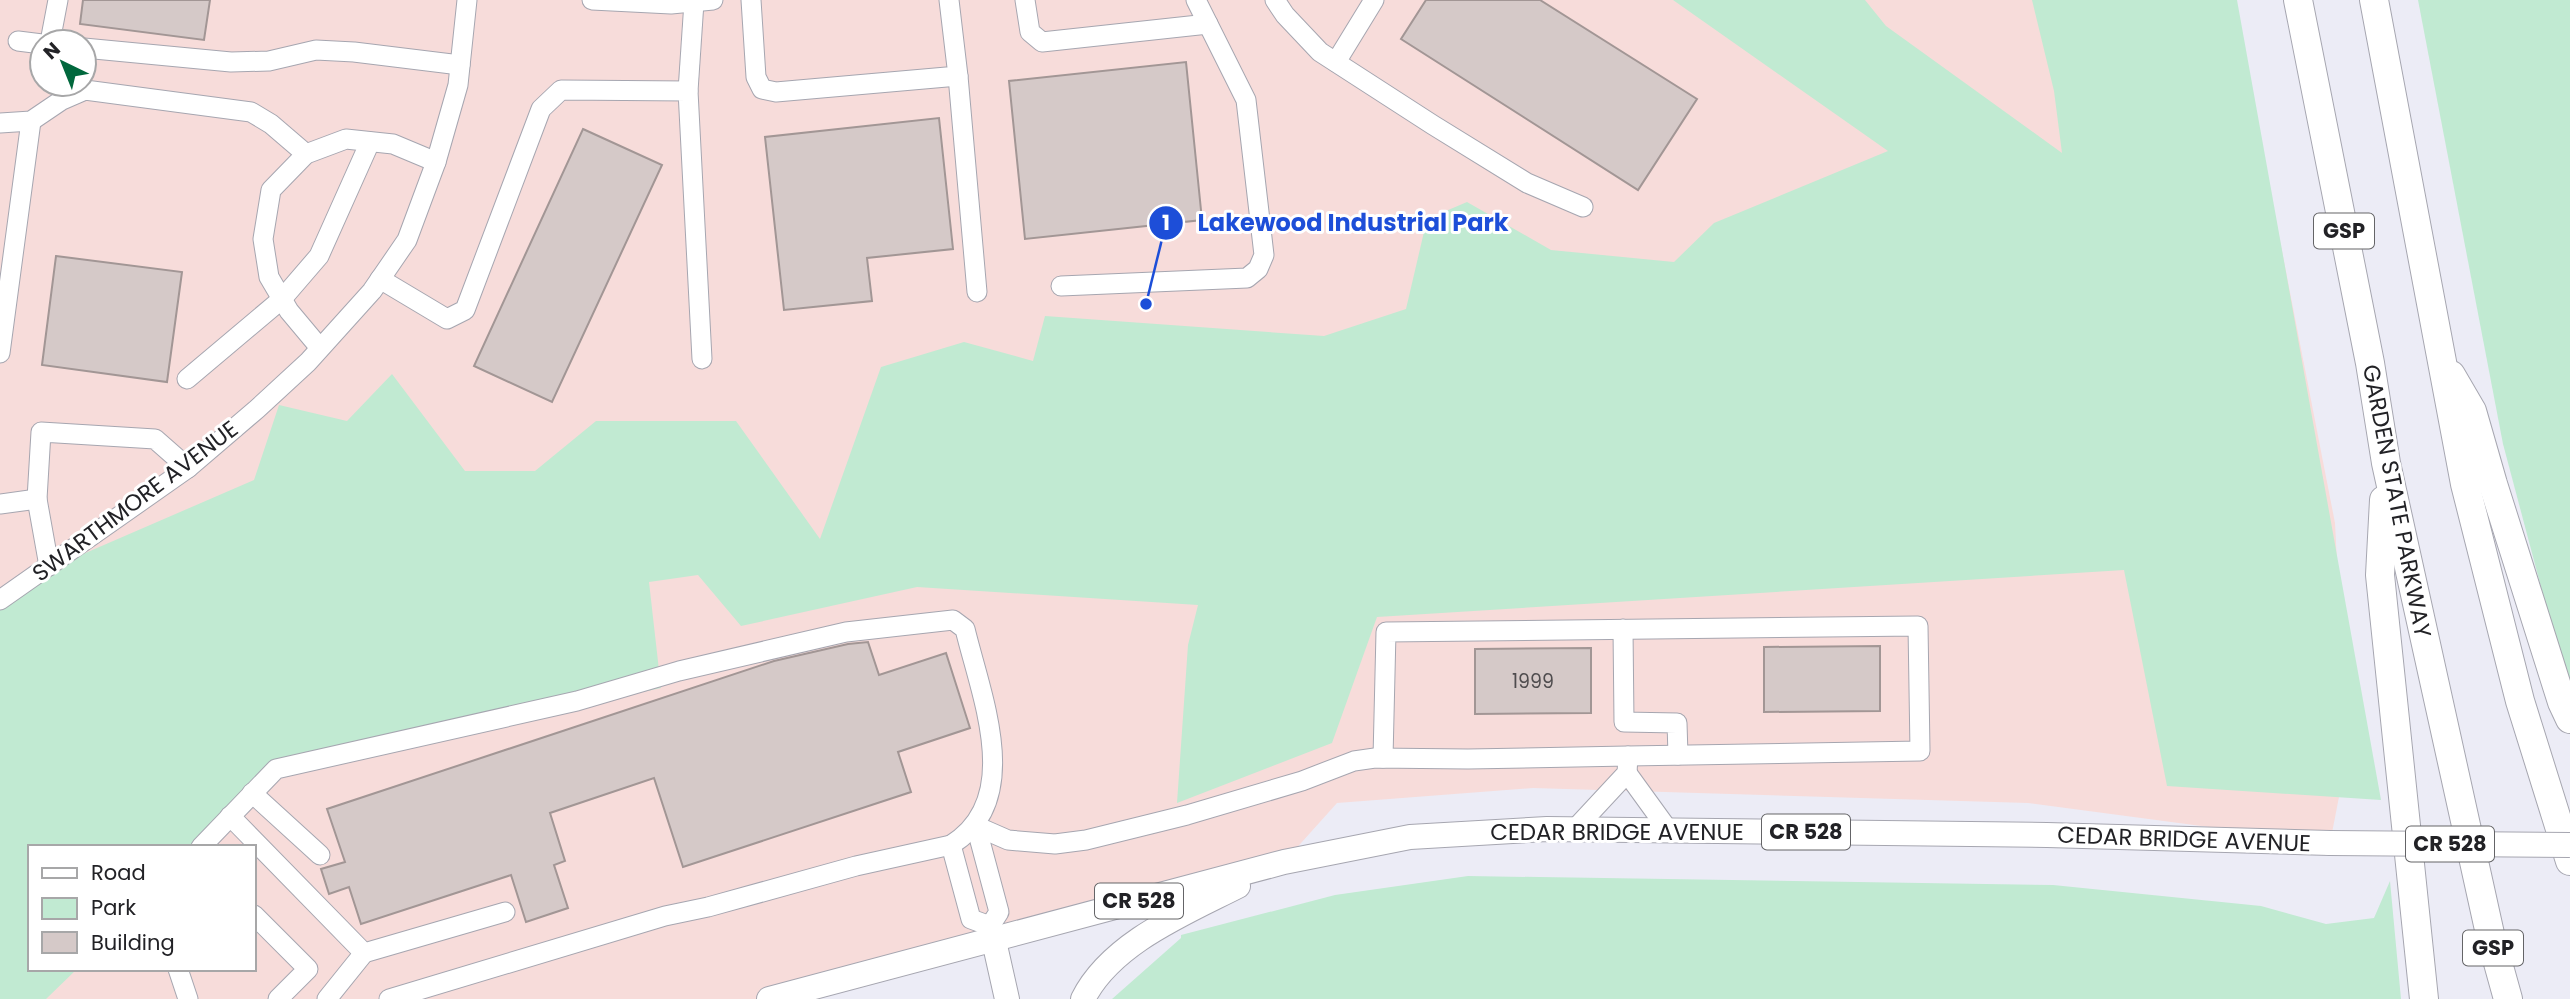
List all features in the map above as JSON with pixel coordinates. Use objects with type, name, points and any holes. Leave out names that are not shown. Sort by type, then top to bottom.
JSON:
[{"type":"highway","name":"GARDEN STATE PARKWAY","points":[[2298,0],[2368,350],[2386,463],[2490,934],[2508,999]]},
{"type":"highway","points":[[2374,0],[2465,484],[2520,701],[2570,861]]},
{"type":"highway","points":[[2440,357],[2472,411],[2562,702],[2570,719]]},
{"type":"highway","points":[[2386,463],[2380,575],[2424,999]]},
{"type":"main road","name":"CEDAR BRIDGE AVENUE","points":[[769,999],[992,933],[1284,862],[1410,837],[1574,830],[2047,835],[2330,843],[2570,845]]},
{"type":"main road","points":[[1083,999],[1103,971],[1138,939],[1284,862]]},
{"type":"main road","points":[[992,933],[1007,999]]},
{"type":"street","points":[[53,28],[58,0]]},
{"type":"street","name":"SWARTHMORE AVENUE","points":[[0,600],[188,468],[257,409],[320,348],[380,279],[407,240],[436,162],[458,85],[467,0]]},
{"type":"street","points":[[592,0],[671,4],[703,1],[688,91],[702,359]]},
{"type":"street","points":[[751,0],[756,77],[762,89],[786,91],[958,76]]},
{"type":"street","points":[[949,0],[977,292]]},
{"type":"street","points":[[1025,0],[1030,32],[1042,42],[1208,24]]},
{"type":"street","points":[[1061,286],[1247,278],[1258,269],[1265,255],[1246,100],[1196,0]]},
{"type":"street","points":[[1275,0],[1285,15],[1320,52],[1527,183],[1583,207]]},
{"type":"street","points":[[1336,62],[1374,0]]},
{"type":"street","points":[[18,41],[28,42]]},
{"type":"street","points":[[98,49],[231,62],[269,61],[316,50],[460,65]]},
{"type":"street","points":[[0,123],[31,121],[62,100],[85,90],[251,112],[271,124],[306,154]]},
{"type":"street","points":[[380,279],[447,319],[465,310],[541,109],[561,90],[688,91]]},
{"type":"street","points":[[0,353],[31,121]]},
{"type":"street","points":[[320,348],[289,311],[268,276],[263,239],[271,190],[306,154],[346,139],[393,145],[436,162]]},
{"type":"street","points":[[187,379],[282,299],[319,256],[370,142]]},
{"type":"street","points":[[49,566],[37,499],[41,432],[155,439],[188,468]]},
{"type":"street","points":[[0,504],[37,499]]},
{"type":"street","points":[[203,845],[275,769],[577,701],[679,671],[846,632],[953,620],[965,629],[994,762],[992,786],[976,826],[951,845],[856,866],[708,907],[665,916],[389,999]]},
{"type":"street","points":[[976,826],[1009,840],[1055,844],[1086,840],[1303,781],[1354,761],[1383,758],[1627,764],[1678,755],[1920,751],[1918,626],[1386,632],[1383,758]]},
{"type":"street","points":[[1623,629],[1625,722],[1677,723],[1678,755]]},
{"type":"street","points":[[1574,830],[1627,764]]},
{"type":"street","points":[[1627,764],[1669,831]]},
{"type":"street","points":[[252,793],[320,855]]},
{"type":"street","points":[[230,816],[364,953]]},
{"type":"street","points":[[951,845],[971,919],[992,933],[999,912],[976,826]]},
{"type":"street","points":[[327,999],[364,953],[505,912]]},
{"type":"street","points":[[256,917],[308,969],[278,999]]},
{"type":"street","points":[[179,971],[188,999]]},
{"type":"shaded area","points":[[0,0],[2233,0],[2335,523],[2347,756],[2330,843],[2028,803],[1533,788],[1337,803],[1284,862],[781,999],[0,999]]},
{"type":"green space","points":[[1673,0],[1865,0],[1886,26],[2062,153],[2054,91],[2032,0],[2237,0],[2381,800],[2167,786],[2124,570],[1377,617],[1332,743],[1177,803],[1188,645],[1198,605],[917,587],[741,626],[698,575],[649,582],[661,688],[280,770],[204,845],[28,845],[28,971],[75,971],[46,999],[0,999],[0,590],[254,480],[279,405],[347,421],[392,374],[465,471],[535,471],[596,421],[736,421],[820,539],[881,367],[964,342],[1033,361],[1045,316],[1324,336],[1406,309],[1427,219],[1467,202],[1551,250],[1674,262],[1714,223],[1888,151]]},
{"type":"green space","points":[[2418,0],[2570,0],[2570,696],[2503,444]]},
{"type":"green space","points":[[1468,876],[2053,885],[2261,906],[2326,924],[2374,918],[2390,881],[2401,999],[1112,999],[1181,938],[1181,935],[1335,895]]},
{"type":"building","points":[[83,0],[210,0],[204,40],[80,24]]},
{"type":"building","points":[[1426,0],[1540,0],[1697,99],[1638,190],[1401,39]]},
{"type":"building","points":[[1186,62],[1202,220],[1025,239],[1009,81]]},
{"type":"building","points":[[939,118],[953,249],[867,258],[872,301],[784,310],[765,137]]},
{"type":"building","points":[[583,129],[662,165],[552,402],[474,366]]},
{"type":"building","points":[[56,256],[182,272],[167,382],[42,365]]},
{"type":"building","points":[[868,642],[879,675],[946,653],[970,728],[898,752],[911,792],[683,867],[654,778],[550,813],[565,861],[554,865],[568,908],[526,922],[511,875],[361,924],[349,887],[329,894],[321,869],[345,862],[327,809],[774,661]]},
{"type":"building","points":[[1880,646],[1880,711],[1764,712],[1764,647]]},
{"type":"building","points":[[1591,648],[1591,713],[1475,714],[1475,649]]},
{"type":"place","name":"Lakewood Industrial Park","points":[[1146,304]]}]
